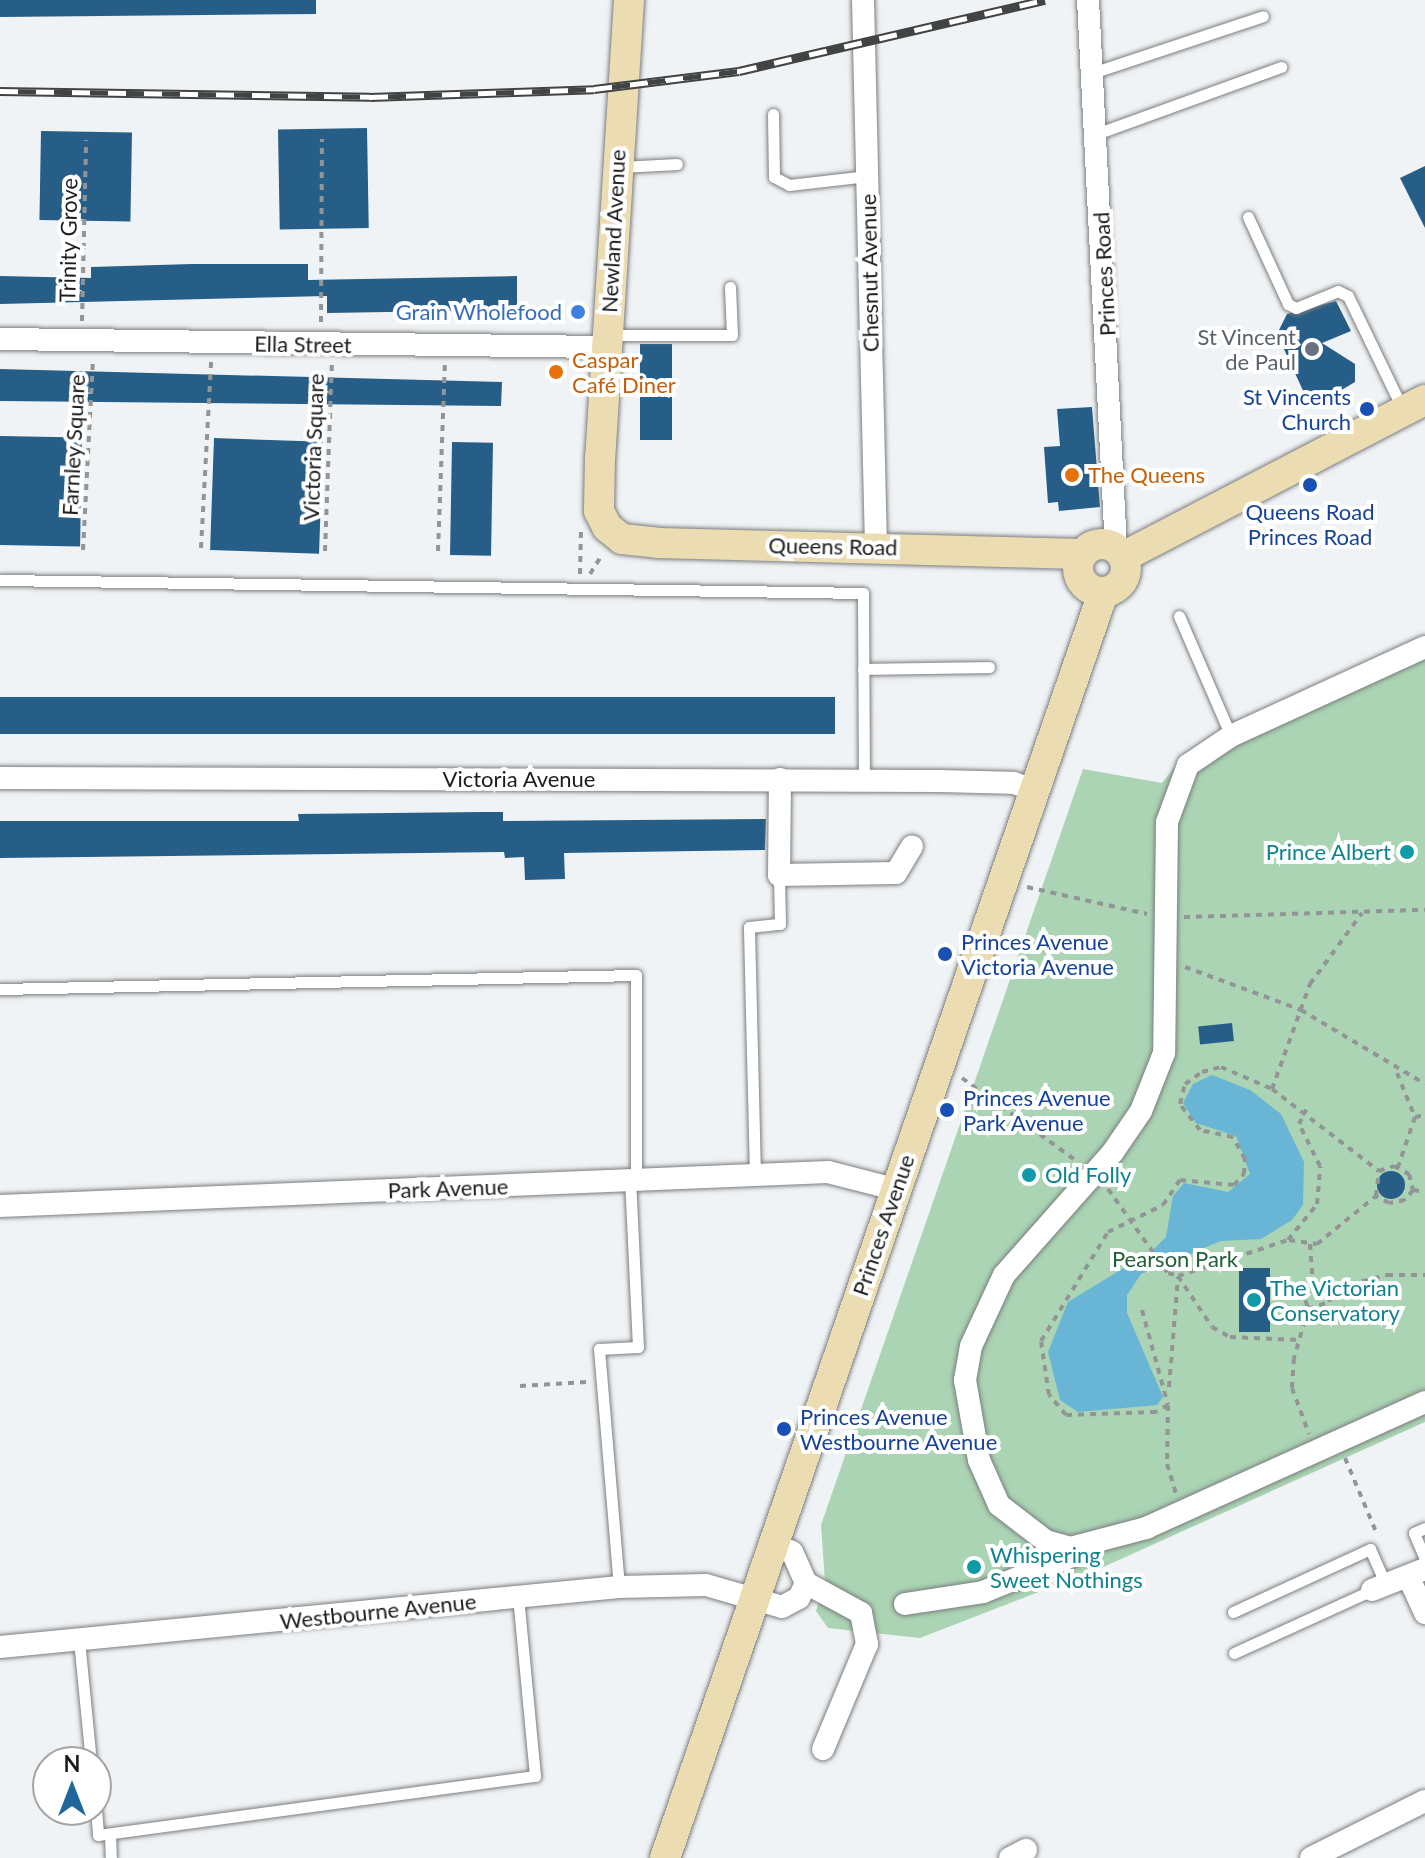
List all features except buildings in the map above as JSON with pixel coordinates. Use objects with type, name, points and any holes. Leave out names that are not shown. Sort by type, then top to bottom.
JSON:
[{"type":"street","name":"Newland Avenue","points":[[608,523],[607,341],[629,0]]},
{"type":"street","name":"Chesnut Avenue","points":[[863,0],[876,546]]},
{"type":"street","name":"Princes Road","points":[[1088,0],[1120,553]]},
{"type":"street","name":"Ella Street","points":[[0,339],[539,347],[607,341]]},
{"type":"street","points":[[1120,553],[1124,578],[1103,593],[1082,584],[1081,554],[1099,544],[1120,553],[1414,405]]},
{"type":"street","name":"Queens Road","points":[[608,523],[658,543],[876,546],[1081,554]]},
{"type":"street","name":"Princes Avenue","points":[[665,1858],[894,1189],[1006,883],[1103,593]]},
{"type":"street","points":[[1111,1541],[1070,1548],[1046,1541],[999,1505],[979,1460],[965,1380],[971,1346],[1004,1275],[1094,1174],[1141,1111],[1164,1053],[1167,822],[1188,765],[1231,736],[1425,647]]},
{"type":"street","name":"Victoria Avenue","points":[[0,778],[864,780],[1014,783],[1036,791]]},
{"type":"street","points":[[780,779],[779,875],[896,873],[912,846]]},
{"type":"street","name":"Park Avenue","points":[[0,1206],[844,1173],[894,1189]]},
{"type":"street","points":[[905,1604],[983,1592],[1182,1512],[1425,1402]]},
{"type":"street","points":[[774,1544],[792,1552],[806,1583],[861,1613],[867,1644],[880,1666]]},
{"type":"street","points":[[1379,1588],[1416,1573],[1425,1613]]},
{"type":"street","name":"Westbourne Avenue","points":[[0,1647],[619,1587],[706,1585],[782,1607],[799,1598],[806,1583]]},
{"type":"street","points":[[823,1749],[867,1644]]},
{"type":"street","points":[[1311,1858],[1425,1801]]},
{"type":"lane","points":[[1092,73],[1263,16]]},
{"type":"lane","points":[[1096,134],[1281,67]]},
{"type":"lane","points":[[773,114],[774,177],[789,185],[867,176]]},
{"type":"lane","points":[[617,167],[677,164]]},
{"type":"lane","points":[[1248,217],[1288,304],[1296,308],[1338,291],[1348,296],[1414,405]]},
{"type":"lane","points":[[607,341],[732,335],[730,287]]},
{"type":"lane","points":[[0,580],[863,593],[864,780]]},
{"type":"lane","points":[[1179,616],[1231,736]]},
{"type":"lane","points":[[863,669],[989,667]]},
{"type":"lane","points":[[755,1175],[749,927],[780,924],[779,875]]},
{"type":"lane","points":[[0,989],[636,975],[633,1180],[638,1347],[599,1349],[619,1587]]},
{"type":"lane","points":[[1425,1528],[1414,1533],[1425,1559]]},
{"type":"lane","points":[[1233,1612],[1370,1549],[1379,1588],[1234,1653]]},
{"type":"lane","points":[[97,1826],[98,1835],[110,1834],[535,1776],[518,1597]]},
{"type":"lane","points":[[79,1640],[89,1746]]},
{"type":"lane","points":[[110,1834],[111,1858]]},
{"type":"path","name":"Victoria Square","points":[[322,139],[327,344],[325,551]]},
{"type":"path","name":"Trinity Grove","points":[[86,140],[88,341]]},
{"type":"path","name":"Farnley Square","points":[[83,550],[88,341]]},
{"type":"path","points":[[201,548],[212,342]]},
{"type":"path","points":[[438,551],[446,346]]},
{"type":"path","points":[[579,590],[608,523]]},
{"type":"path","points":[[1006,883],[1164,917],[1425,910]]},
{"type":"path","points":[[1272,1089],[1310,984],[1362,913]]},
{"type":"path","points":[[1167,960],[1301,1010],[1367,1044],[1397,1073],[1425,1084]]},
{"type":"path","points":[[940,1062],[1094,1174],[1131,1214],[1163,1264],[1178,1276],[1212,1327],[1230,1337],[1301,1340]]},
{"type":"path","points":[[1168,1405],[1156,1412],[1078,1419],[1049,1395],[1043,1372],[1041,1341],[1050,1321],[1108,1232],[1131,1214],[1163,1205],[1180,1180],[1194,1176],[1234,1185],[1244,1174],[1245,1159],[1233,1137],[1187,1120],[1180,1104],[1185,1084],[1221,1067],[1272,1089],[1306,1110],[1379,1171]]},
{"type":"path","points":[[1397,1073],[1415,1117],[1398,1167]]},
{"type":"path","points":[[1288,1240],[1317,1204],[1320,1166],[1299,1124],[1306,1110]]},
{"type":"path","points":[[1415,1117],[1425,1115]]},
{"type":"path","points":[[1379,1171],[1398,1167]]},
{"type":"path","points":[[1398,1167],[1413,1190],[1425,1192]]},
{"type":"path","points":[[1178,1276],[1288,1240],[1310,1244],[1376,1196],[1379,1171]]},
{"type":"path","points":[[1376,1196],[1398,1203],[1413,1190]]},
{"type":"path","points":[[1310,1244],[1313,1286]]},
{"type":"path","points":[[1327,1290],[1387,1275],[1425,1275]]},
{"type":"path","points":[[1178,1276],[1168,1405],[1167,1464],[1182,1512]]},
{"type":"path","points":[[1308,1309],[1330,1302],[1325,1282],[1302,1289],[1308,1309],[1292,1388],[1316,1451]]},
{"type":"path","points":[[1142,1310],[1169,1390]]},
{"type":"path","points":[[520,1386],[601,1381]]},
{"type":"path","points":[[1338,1441],[1379,1539]]},
{"type":"green space","name":"Pearson Park","points":[[1425,647],[1425,1422],[1101,1568],[920,1638],[828,1628],[816,1611],[825,1582],[821,1525],[1083,769],[1162,783],[1180,760]]},
{"type":"water","points":[[1212,1075],[1250,1090],[1281,1114],[1304,1162],[1303,1205],[1292,1220],[1261,1239],[1221,1241],[1141,1274],[1127,1295],[1127,1313],[1163,1397],[1157,1405],[1078,1412],[1060,1400],[1048,1352],[1068,1302],[1153,1250],[1166,1237],[1173,1196],[1184,1183],[1228,1192],[1250,1174],[1236,1136],[1196,1123],[1183,1103],[1193,1084]]},
{"type":"railway","points":[[0,91],[370,97],[594,89],[739,71],[1045,0]]},
{"type":"place","name":"Grain Wholefood","points":[[578,312]]},
{"type":"place","name":"St Vincent de Paul","points":[[1312,349]]},
{"type":"place","name":"Caspar Café Diner","points":[[556,372]]},
{"type":"place","name":"St Vincents Church","points":[[1367,409]]},
{"type":"place","name":"The Queens","points":[[1072,475]]},
{"type":"place","name":"Queens Road Princes Road","points":[[1310,485]]},
{"type":"place","name":"Prince Albert","points":[[1407,852]]},
{"type":"place","name":"Princes Avenue Victoria Avenue","points":[[945,954]]},
{"type":"place","name":"Princes Avenue Park Avenue","points":[[947,1110]]},
{"type":"place","name":"Old Folly","points":[[1029,1175]]},
{"type":"place","name":"The Victorian Conservatory","points":[[1254,1300]]},
{"type":"place","name":"Princes Avenue Westbourne Avenue","points":[[784,1429]]},
{"type":"place","name":"Whispering Sweet Nothings","points":[[974,1567]]}]
